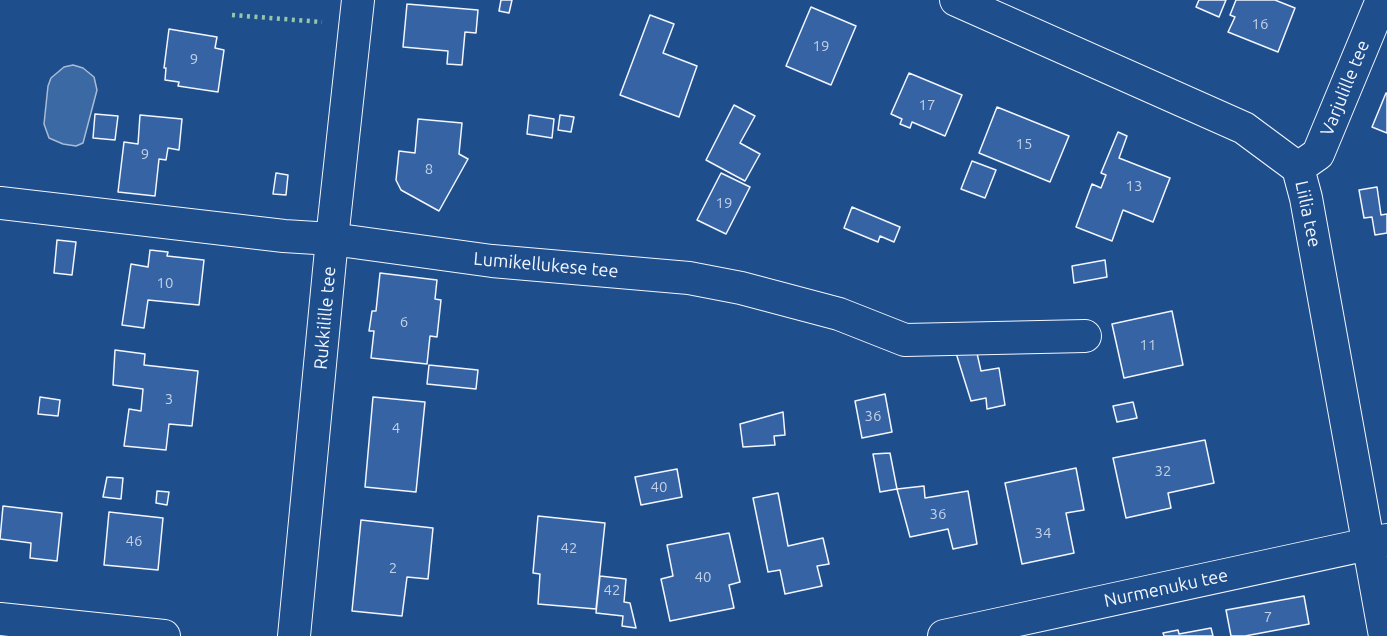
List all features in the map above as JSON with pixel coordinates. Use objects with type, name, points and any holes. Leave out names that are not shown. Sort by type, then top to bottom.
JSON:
[{"type":"street","name":"Rukkilille tee","points":[[294,636],[332,239],[358,0]]},
{"type":"street","name":"Liilia tee","points":[[956,0],[1244,128],[1298,168],[1378,542],[1385,636]]},
{"type":"street","name":"Varjulille tee","points":[[1298,168],[1318,154],[1382,0]]},
{"type":"street","name":"Lumikellukese tee","points":[[0,203],[284,236],[332,239],[492,261],[689,278],[741,288],[839,314],[905,340],[1085,336]]},
{"type":"street","name":"Nurmenuku tee","points":[[945,636],[1378,542]]},
{"type":"street","points":[[0,619],[164,636]]},
{"type":"water","points":[[73,65],[83,68],[94,77],[97,90],[83,143],[76,146],[49,138],[44,124],[51,78],[64,67]]},
{"type":"building","points":[[501,0],[512,0],[509,13],[499,11]]},
{"type":"building","points":[[1199,0],[1226,0],[1219,17],[1196,7]]},
{"type":"building","points":[[1236,0],[1275,0],[1295,8],[1278,52],[1228,32],[1235,17],[1230,15]]},
{"type":"building","points":[[407,4],[478,10],[476,33],[465,32],[462,65],[447,64],[448,51],[403,47]]},
{"type":"building","points":[[811,7],[856,26],[831,85],[786,66]]},
{"type":"building","points":[[650,15],[674,24],[663,53],[697,66],[679,117],[620,95]]},
{"type":"building","points":[[169,29],[217,37],[215,48],[224,50],[218,92],[178,86],[179,82],[165,80],[166,68],[164,68]]},
{"type":"building","points":[[909,73],[962,95],[945,136],[912,122],[910,128],[900,124],[902,119],[891,114]]},
{"type":"building","points":[[1387,93],[1387,133],[1372,127]]},
{"type":"building","points":[[734,105],[755,116],[740,143],[760,154],[745,181],[706,160]]},
{"type":"building","points":[[997,107],[1069,136],[1050,182],[979,153]]},
{"type":"building","points":[[95,114],[118,116],[115,140],[93,138]]},
{"type":"building","points":[[140,115],[182,119],[179,150],[168,148],[166,160],[159,159],[155,196],[118,192],[124,142],[138,144]]},
{"type":"building","points":[[529,115],[554,119],[552,138],[527,134]]},
{"type":"building","points":[[560,115],[574,117],[571,132],[558,130]]},
{"type":"building","points":[[418,119],[462,123],[459,154],[468,159],[439,211],[401,190],[396,180],[399,151],[415,153]]},
{"type":"building","points":[[1118,132],[1127,136],[1119,158],[1170,178],[1153,222],[1123,210],[1112,241],[1076,227],[1092,184],[1101,188],[1106,175],[1101,173]]},
{"type":"building","points":[[972,161],[996,170],[985,198],[961,189]]},
{"type":"building","points":[[276,173],[288,175],[286,195],[273,194]]},
{"type":"building","points":[[721,173],[750,187],[726,234],[697,220]]},
{"type":"building","points":[[1377,187],[1381,215],[1387,214],[1387,233],[1375,235],[1372,217],[1364,218],[1359,190]]},
{"type":"building","points":[[852,207],[900,227],[894,242],[880,236],[878,242],[844,228]]},
{"type":"building","points":[[57,240],[76,242],[72,275],[54,273]]},
{"type":"building","points":[[150,250],[168,252],[167,256],[204,260],[199,305],[148,300],[144,328],[122,325],[131,264],[148,267]]},
{"type":"building","points":[[1105,260],[1107,277],[1074,283],[1072,266]]},
{"type":"building","points":[[380,273],[437,280],[435,299],[441,300],[437,337],[430,336],[427,364],[371,358],[374,331],[369,331],[372,311],[376,311]]},
{"type":"building","points":[[1172,311],[1183,365],[1124,378],[1112,324]]},
{"type":"building","points":[[976,349],[981,371],[999,368],[1005,405],[987,409],[986,398],[971,401],[956,353]]},
{"type":"building","points":[[115,350],[145,354],[144,365],[198,371],[192,426],[169,424],[166,450],[124,446],[129,409],[141,411],[143,389],[113,385]]},
{"type":"building","points":[[429,365],[478,370],[476,389],[427,384]]},
{"type":"building","points":[[885,394],[892,432],[862,438],[855,401]]},
{"type":"building","points":[[40,397],[60,400],[58,416],[38,414]]},
{"type":"building","points":[[373,397],[425,402],[416,492],[365,487]]},
{"type":"building","points":[[1133,402],[1137,418],[1117,422],[1113,406]]},
{"type":"building","points":[[783,412],[785,435],[774,436],[775,445],[743,447],[740,424]]},
{"type":"building","points":[[1205,440],[1214,483],[1168,493],[1171,508],[1126,518],[1113,458]]},
{"type":"building","points":[[890,453],[897,489],[880,492],[873,454]]},
{"type":"building","points":[[1076,468],[1084,510],[1066,513],[1074,553],[1022,564],[1005,483]]},
{"type":"building","points":[[677,469],[682,497],[641,505],[635,477]]},
{"type":"building","points":[[107,477],[123,478],[121,499],[103,497]]},
{"type":"building","points":[[924,486],[925,498],[968,491],[977,544],[953,549],[948,529],[910,537],[897,489]]},
{"type":"building","points":[[157,491],[169,492],[167,505],[156,503]]},
{"type":"building","points":[[778,493],[788,546],[823,538],[829,564],[817,566],[822,586],[785,594],[780,570],[768,572],[753,498]]},
{"type":"building","points":[[3,506],[62,513],[57,561],[30,558],[31,543],[0,539]]},
{"type":"building","points":[[109,512],[163,518],[158,570],[104,565]]},
{"type":"building","points":[[538,516],[605,523],[596,609],[538,604],[540,574],[533,573]]},
{"type":"building","points":[[361,520],[433,528],[428,579],[407,577],[402,616],[352,611]]},
{"type":"building","points":[[729,533],[740,582],[729,585],[734,608],[670,621],[661,579],[673,576],[667,545]]},
{"type":"building","points":[[600,576],[626,579],[624,602],[630,603],[636,628],[622,626],[623,616],[596,613]]},
{"type":"building","points":[[1304,596],[1309,624],[1245,636],[1231,636],[1226,610]]},
{"type":"building","points":[[1211,628],[1213,636],[1164,636],[1163,633],[1178,630],[1179,634]]},
{"type":"hedge","points":[[232,15],[322,22]]}]
